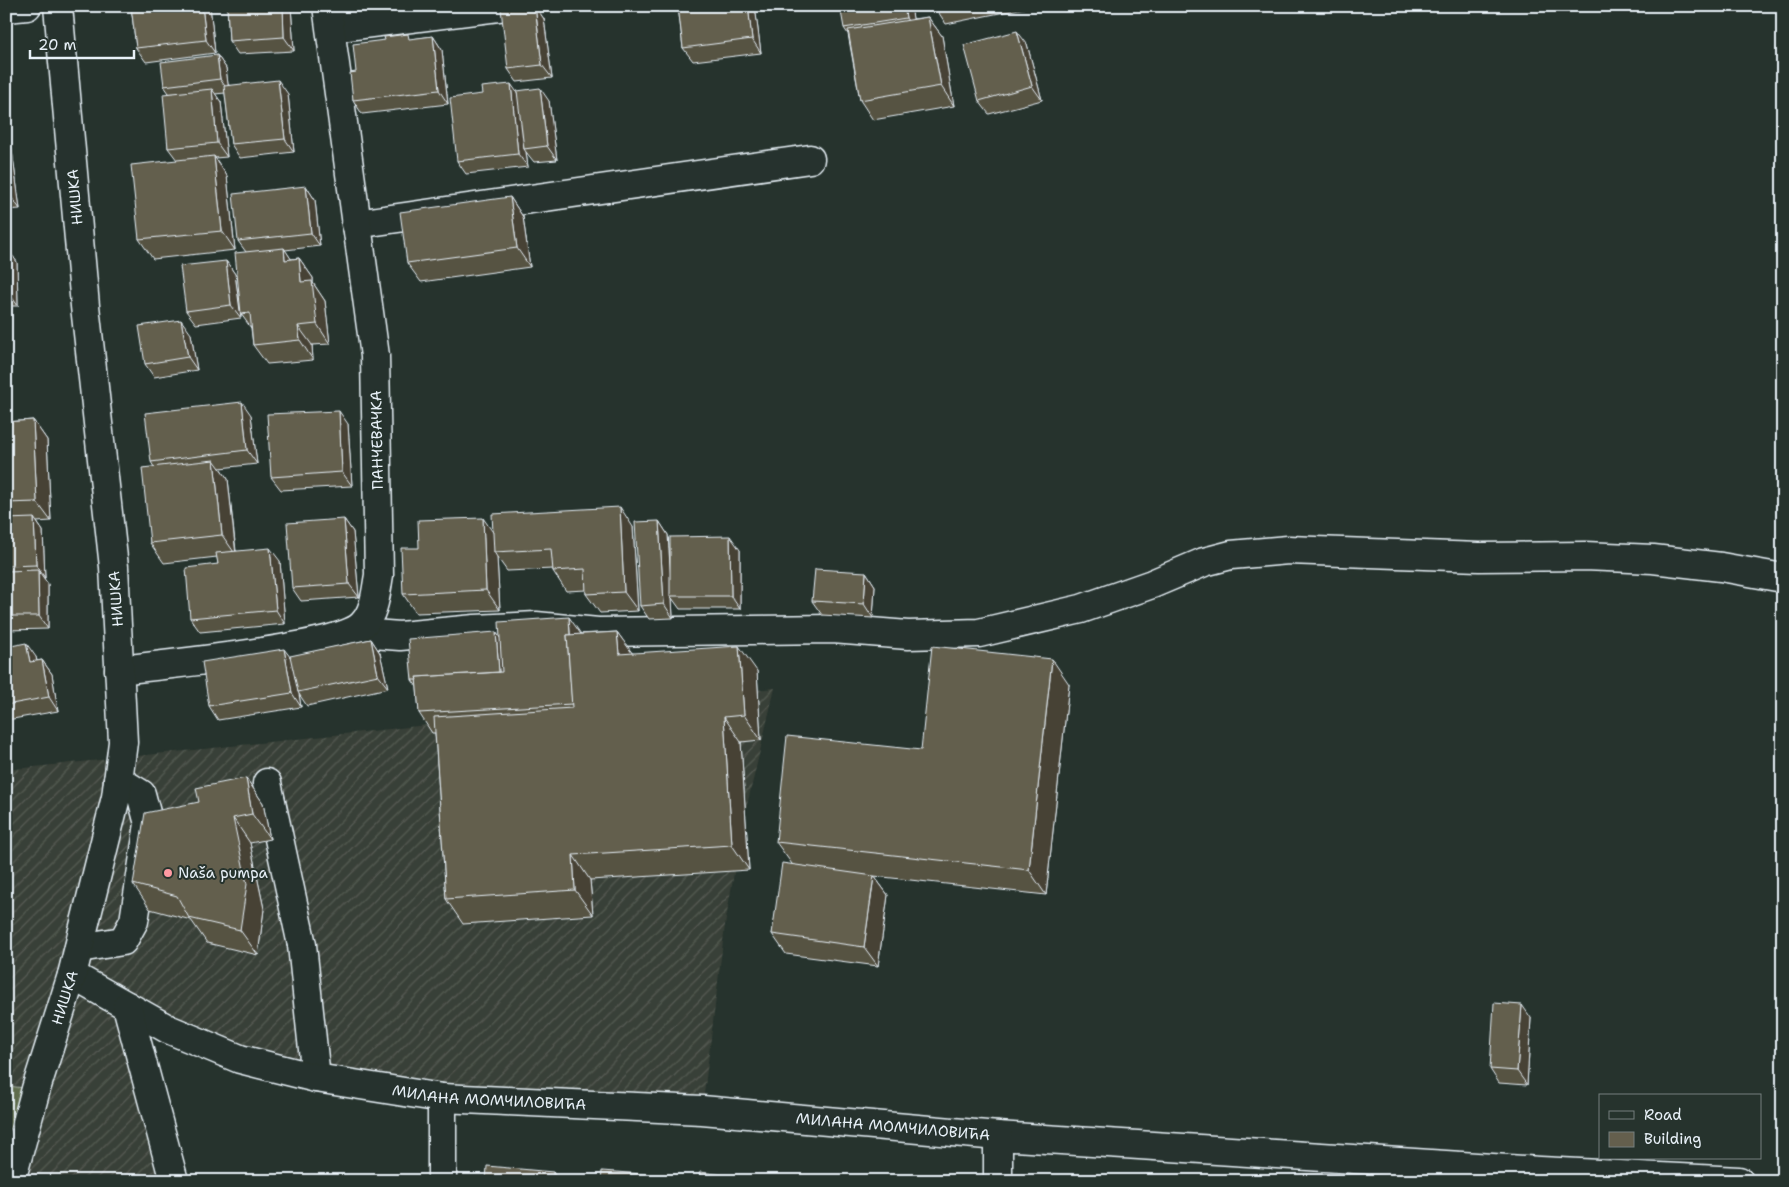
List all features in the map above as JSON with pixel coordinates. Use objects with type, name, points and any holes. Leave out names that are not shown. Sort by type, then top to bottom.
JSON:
[{"type":"street","points":[[6,8],[27,6]]},
{"type":"street","name":"НИШКА","points":[[11,1181],[36,1089],[72,975],[116,797],[123,742],[114,567],[85,306],[58,6]]},
{"type":"street","points":[[329,17],[506,6]]},
{"type":"street","name":"ПАНЧЕВАЧКА","points":[[329,17],[375,356],[378,574],[374,600],[368,617],[362,626]]},
{"type":"street","points":[[356,224],[810,159]]},
{"type":"street","points":[[119,670],[280,649],[335,637],[362,626],[373,634],[386,636],[536,626],[598,632],[834,629],[908,634],[979,633],[1081,609],[1152,584],[1204,562],[1231,555],[1269,550],[1479,557],[1585,556],[1653,559],[1721,567],[1783,578]]},
{"type":"street","points":[[78,948],[123,941],[134,921],[148,824],[141,794],[118,780]]},
{"type":"street","points":[[267,783],[302,945],[316,1078]]},
{"type":"street","name":"МИЛАНА МОМЧИЛОВИЋА","points":[[72,975],[168,1029],[240,1059],[316,1078],[442,1098],[702,1110],[998,1136],[1539,1176],[1739,1181]]},
{"type":"street","points":[[127,1006],[174,1181]]},
{"type":"street","points":[[442,1098],[442,1181]]},
{"type":"street","points":[[998,1136],[998,1181]]},
{"type":"shaded area","points":[[775,688],[742,826],[725,925],[702,1110],[316,1078],[127,1007],[174,1181],[11,1181],[36,1089],[6,1086],[6,770]]},
{"type":"green space","points":[[6,1086],[36,1089],[6,1181]]},
{"type":"building","points":[[131,6],[202,6],[206,40],[136,48]]},
{"type":"building","points":[[227,6],[283,6],[284,37],[229,41]]},
{"type":"building","points":[[535,6],[542,65],[508,69],[501,9]]},
{"type":"building","points":[[678,6],[748,6],[752,39],[683,48]]},
{"type":"building","points":[[840,6],[904,6],[906,18],[844,28]]},
{"type":"building","points":[[936,6],[957,6],[937,10]]},
{"type":"building","points":[[928,17],[941,86],[860,100],[848,30]]},
{"type":"building","points":[[1017,31],[1032,86],[979,101],[964,45]]},
{"type":"building","points":[[408,34],[409,39],[433,36],[439,90],[353,100],[350,73],[356,72],[353,44],[385,40],[384,37]]},
{"type":"building","points":[[217,55],[220,79],[164,86],[161,62]]},
{"type":"building","points":[[278,80],[285,139],[231,144],[224,86]]},
{"type":"building","points":[[511,84],[518,154],[457,161],[450,98],[482,94],[481,87]]},
{"type":"building","points":[[540,88],[547,146],[524,149],[517,91]]},
{"type":"building","points":[[212,89],[217,143],[168,148],[163,94]]},
{"type":"building","points":[[214,156],[222,231],[139,239],[131,165]]},
{"type":"building","points":[[6,164],[10,195],[6,196]]},
{"type":"building","points":[[306,186],[311,233],[238,241],[233,194]]},
{"type":"building","points":[[510,197],[517,248],[407,263],[400,212]]},
{"type":"building","points":[[7,248],[9,293],[6,293]]},
{"type":"building","points":[[284,248],[285,260],[299,258],[301,282],[312,281],[317,324],[298,326],[300,340],[253,345],[250,313],[241,314],[235,253]]},
{"type":"building","points":[[226,261],[231,305],[186,311],[180,266]]},
{"type":"building","points":[[181,320],[188,357],[145,364],[139,326]]},
{"type":"building","points":[[242,402],[247,450],[151,462],[145,413]]},
{"type":"building","points":[[339,411],[342,472],[271,477],[267,414]]},
{"type":"building","points":[[33,420],[37,502],[6,503],[6,422]]},
{"type":"building","points":[[214,460],[222,535],[150,543],[142,468]]},
{"type":"building","points":[[620,507],[624,592],[586,594],[585,569],[553,571],[551,549],[494,552],[492,514]]},
{"type":"building","points":[[34,518],[36,565],[6,566],[6,519]]},
{"type":"building","points":[[483,518],[486,590],[403,594],[401,548],[419,548],[418,520]]},
{"type":"building","points":[[344,519],[349,584],[292,588],[287,523]]},
{"type":"building","points":[[659,521],[664,604],[640,606],[635,522]]},
{"type":"building","points":[[730,536],[731,596],[670,596],[670,537]]},
{"type":"building","points":[[270,548],[276,610],[190,618],[186,568],[218,564],[216,553]]},
{"type":"building","points":[[815,569],[866,572],[864,604],[812,601]]},
{"type":"building","points":[[38,570],[39,616],[6,616],[6,571]]},
{"type":"building","points":[[569,617],[570,635],[567,635],[572,704],[419,713],[416,677],[502,672],[499,622]]},
{"type":"building","points":[[496,632],[499,672],[416,677],[417,680],[412,680],[408,639]]},
{"type":"building","points":[[617,632],[619,654],[739,646],[744,715],[724,717],[732,845],[573,855],[575,890],[446,899],[434,717],[572,708],[567,635]]},
{"type":"building","points":[[371,639],[378,675],[298,692],[290,656]]},
{"type":"building","points":[[26,643],[30,662],[42,660],[49,697],[6,705],[6,647]]},
{"type":"building","points":[[932,646],[1052,659],[1029,870],[776,842],[787,736],[921,750]]},
{"type":"building","points":[[284,649],[292,693],[209,706],[202,662]]},
{"type":"building","points":[[246,778],[252,814],[233,818],[247,884],[240,930],[189,918],[177,896],[133,884],[145,813],[199,802],[196,788]]},
{"type":"building","points":[[782,863],[874,876],[864,947],[772,934]]},
{"type":"building","points":[[1494,1003],[1522,1005],[1517,1071],[1490,1069]]},
{"type":"building","points":[[487,1166],[553,1172],[553,1181],[486,1181]]},
{"type":"building","points":[[602,1171],[656,1175],[656,1181],[601,1181]]},
{"type":"building","points":[[700,1172],[755,1179],[755,1181],[699,1181]]},
{"type":"place","name":"Naša pumpa","points":[[168,873]]}]
